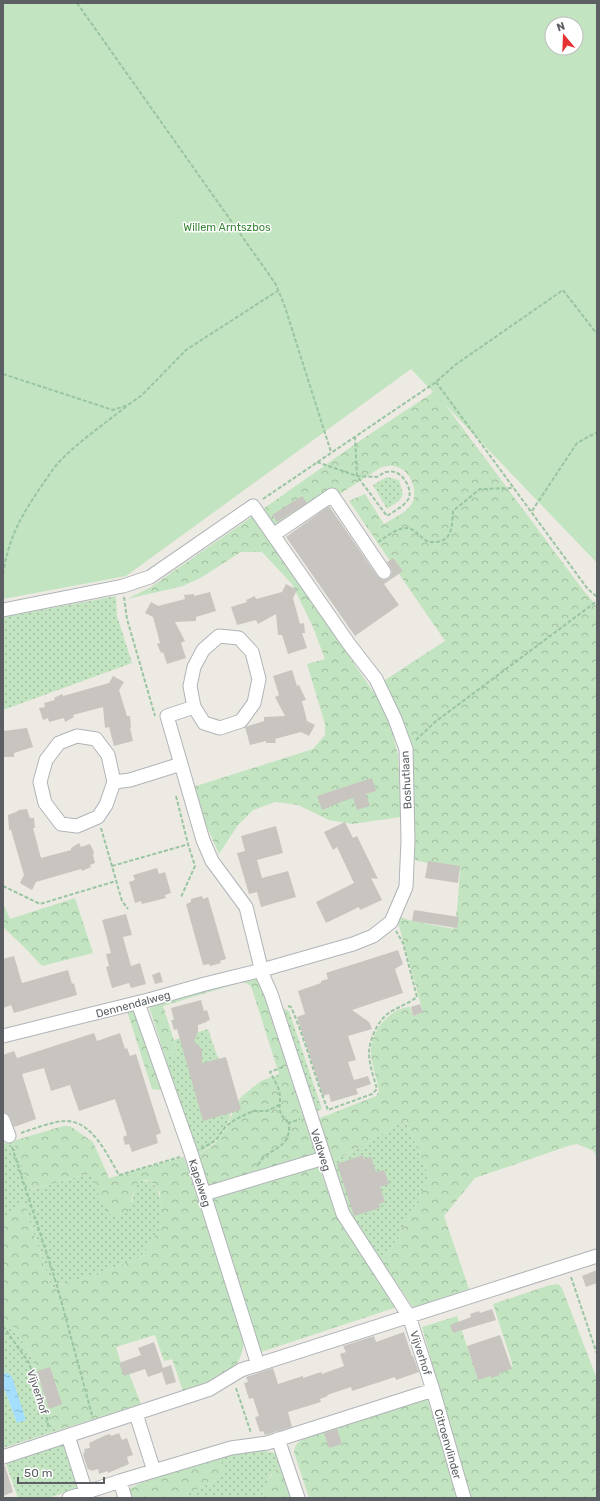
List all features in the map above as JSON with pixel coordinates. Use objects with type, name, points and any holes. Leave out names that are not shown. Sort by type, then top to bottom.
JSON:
[{"type":"lane","points":[[273,535],[332,495],[384,572]]},
{"type":"lane","name":"Boshutlaan","points":[[253,506],[348,644],[376,679],[396,719],[406,749],[408,840],[406,887],[391,922],[373,936],[353,944],[262,970]]},
{"type":"lane","points":[[3,610],[123,586],[150,577],[253,506]]},
{"type":"lane","points":[[219,636],[239,638],[252,652],[259,679],[254,703],[241,721],[220,728],[204,723],[194,707],[190,686],[194,667],[203,650],[219,636]]},
{"type":"lane","name":"Veldweg","points":[[194,707],[167,716],[175,766],[212,860],[246,906],[263,976],[271,994],[343,1214],[409,1316]]},
{"type":"lane","points":[[77,736],[96,739],[108,755],[114,782],[106,805],[98,817],[77,826],[61,824],[45,802],[40,782],[46,760],[60,743],[77,736]]},
{"type":"lane","points":[[114,782],[130,780],[175,766]]},
{"type":"lane","name":"Dennendalweg","points":[[3,1036],[138,1003],[262,970]]},
{"type":"lane","name":"Kapelweg","points":[[138,1003],[191,1153],[258,1365]]},
{"type":"lane","points":[[3,1120],[9,1136]]},
{"type":"lane","points":[[204,1194],[324,1158]]},
{"type":"lane","points":[[409,1316],[597,1256]]},
{"type":"lane","name":"Vijverhof","points":[[3,1457],[210,1389],[241,1370],[409,1316],[433,1390],[267,1443],[231,1448],[120,1481],[69,1498]]},
{"type":"lane","name":"Citroenvlinder","points":[[433,1390],[464,1498]]},
{"type":"lane","points":[[136,1414],[154,1471]]},
{"type":"lane","points":[[68,1436],[86,1492]]},
{"type":"lane","points":[[278,1439],[298,1498]]},
{"type":"lane","points":[[120,1481],[125,1498]]},
{"type":"path","points":[[77,3],[279,290],[331,452]]},
{"type":"path","points":[[3,574],[6,554],[12,535],[25,510],[58,463],[142,395],[186,350],[279,290]]},
{"type":"path","points":[[253,506],[436,382],[455,365],[563,290],[597,334]]},
{"type":"path","points":[[3,374],[113,410],[128,405]]},
{"type":"path","points":[[436,382],[587,588],[597,597]]},
{"type":"path","points":[[531,512],[577,443],[597,432]]},
{"type":"path","points":[[317,462],[357,476],[377,477],[386,472],[394,472],[402,475],[410,492],[408,498],[402,506],[387,516],[357,476],[355,437]]},
{"type":"path","points":[[368,548],[399,529],[408,528],[415,531],[430,542],[442,542],[449,535],[454,512],[480,489],[514,488]]},
{"type":"path","points":[[123,586],[127,619],[156,722]]},
{"type":"path","points":[[406,749],[435,722],[597,601]]},
{"type":"path","points":[[175,790],[195,866],[181,897]]},
{"type":"path","points":[[98,817],[122,901],[128,909]]},
{"type":"path","points":[[112,866],[203,840]]},
{"type":"path","points":[[3,886],[40,904],[116,881]]},
{"type":"path","points":[[271,994],[291,1008],[301,1030],[318,1086],[328,1110],[372,1094],[377,1089],[372,1072],[369,1052],[374,1033],[380,1022],[389,1013],[417,996],[403,943],[391,922]]},
{"type":"path","points":[[290,1123],[283,1118],[278,1105],[279,1092],[270,1072],[293,1063]]},
{"type":"path","points":[[95,1427],[56,1282],[9,1136],[64,1121],[72,1121],[97,1138],[119,1175],[201,1149],[213,1143],[226,1126],[236,1119],[253,1111],[267,1111],[278,1105]]},
{"type":"path","points":[[290,1123],[310,1116]]},
{"type":"path","points":[[255,1179],[254,1172],[264,1155],[285,1142],[290,1123]]},
{"type":"path","points":[[567,1266],[597,1354]]},
{"type":"path","name":"Vijverhof","points":[[3,1326],[29,1363],[48,1422],[50,1442]]},
{"type":"path","points":[[232,1376],[254,1444]]},
{"type":"green space","name":"Willem Arntszbos","points":[[3,3],[597,3],[597,563],[411,369],[126,576],[3,599]]},
{"type":"green space","points":[[435,391],[583,590],[597,606],[597,1159],[594,1151],[577,1144],[475,1178],[444,1216],[469,1289],[413,1307],[383,1263],[430,1178],[405,1120],[364,1145],[337,1159],[328,1158],[315,1120],[376,1096],[379,1091],[371,1051],[374,1036],[383,1022],[395,1011],[410,1007],[413,1016],[423,1012],[396,915],[408,920],[453,929],[457,910],[460,871],[415,860],[413,817],[404,726],[394,700],[382,682],[445,641],[349,501],[365,494],[384,524],[396,517],[411,505],[414,496],[414,489],[410,478],[402,470],[392,466],[380,468],[279,533],[263,509],[358,442]]},
{"type":"green space","points":[[387,477],[399,480],[403,494],[400,500],[387,509],[373,485]]},
{"type":"green space","points":[[253,516],[383,706],[392,730],[398,756],[401,817],[352,824],[329,820],[298,805],[275,802],[253,810],[238,825],[219,854],[199,809],[193,787],[313,749],[325,735],[325,724],[307,664],[325,659],[313,627],[292,584],[262,552],[241,552],[202,577],[183,586],[127,599],[151,587]]},
{"type":"green space","points":[[116,596],[117,616],[132,663],[3,710],[3,617]]},
{"type":"green space","points":[[75,898],[93,953],[42,966],[3,927],[3,903],[10,919]]},
{"type":"green space","points":[[256,977],[260,983],[316,1155],[206,1189],[196,1157],[214,1144],[226,1129],[232,1114],[232,1109],[242,1096],[261,1081],[279,1074],[251,986],[246,983],[239,983],[163,1006],[178,1053],[165,1057],[147,1000]]},
{"type":"green space","points":[[138,1004],[165,1088],[159,1090],[152,1089],[126,1008]]},
{"type":"green space","points":[[280,1007],[289,1011],[322,1109],[313,1113]]},
{"type":"green space","points":[[208,1029],[230,1093],[231,1104],[228,1122],[224,1130],[212,1144],[196,1157],[165,1057],[178,1053],[174,1040]]},
{"type":"green space","points":[[405,1120],[430,1178],[383,1263],[346,1211],[328,1158],[337,1159],[364,1145]]},
{"type":"green space","points":[[63,1126],[70,1126],[93,1142],[109,1178],[184,1157],[244,1341],[237,1364],[231,1371],[223,1377],[205,1385],[183,1391],[172,1359],[164,1361],[155,1335],[116,1347],[124,1373],[128,1371],[141,1404],[56,1431],[30,1353],[12,1326],[3,1329],[3,1224],[22,1199],[52,1288],[136,1260],[149,1247],[161,1226],[160,1193],[154,1184],[147,1180],[139,1181],[135,1188],[128,1212],[118,1217],[111,1215],[105,1208],[91,1173],[30,1190],[13,1141]]},
{"type":"green space","points":[[13,1141],[31,1190],[91,1173],[105,1209],[132,1202],[135,1188],[139,1181],[151,1182],[159,1193],[161,1226],[150,1246],[136,1260],[52,1288],[22,1199],[3,1224],[3,1144]]},
{"type":"green space","points":[[318,1164],[337,1217],[397,1307],[261,1352],[210,1197]]},
{"type":"green space","points":[[558,1284],[562,1288],[597,1379],[597,1498],[469,1498],[422,1327],[457,1316],[477,1377],[513,1366],[493,1304],[550,1285]]},
{"type":"green space","points":[[3,1310],[30,1353],[56,1431],[3,1448],[3,1385],[17,1423],[5,1373],[3,1374]]},
{"type":"green space","points":[[427,1398],[458,1498],[309,1498],[294,1452],[296,1444],[307,1437]]},
{"type":"green space","points":[[63,1442],[78,1488],[48,1498],[18,1498],[5,1461]]},
{"type":"green space","points":[[256,1449],[275,1453],[282,1464],[270,1476],[261,1498],[179,1498],[216,1480],[220,1454]]},
{"type":"green space","points":[[220,1454],[225,1472],[216,1480],[179,1498],[132,1498],[129,1489],[161,1472]]},
{"type":"green space","points":[[282,1464],[294,1498],[261,1498],[271,1475]]},
{"type":"water","points":[[8,1373],[12,1377],[26,1420],[17,1423],[3,1385],[3,1374]]},
{"type":"building","points":[[302,496],[307,503],[277,522],[272,515]]},
{"type":"building","points":[[329,506],[378,577],[384,580],[391,576],[392,571],[387,562],[393,558],[403,571],[384,584],[399,605],[355,636],[286,537]]},
{"type":"building","points":[[286,584],[297,590],[293,598],[300,624],[304,623],[305,633],[302,633],[307,648],[288,654],[282,635],[278,635],[276,614],[258,624],[256,620],[237,625],[231,607],[247,602],[246,600],[255,596],[256,599],[282,592]]},
{"type":"building","points":[[210,592],[216,611],[196,617],[196,621],[175,622],[185,641],[181,643],[186,658],[167,664],[163,652],[161,653],[157,644],[160,643],[153,617],[145,613],[151,602],[158,606],[185,599],[184,595],[194,594],[194,596]]},
{"type":"building","points":[[292,670],[297,686],[299,685],[306,700],[302,701],[307,721],[315,725],[309,736],[301,732],[275,739],[276,743],[266,743],[266,741],[250,745],[245,727],[264,721],[264,717],[285,716],[275,697],[279,695],[273,676]]},
{"type":"building","points":[[113,676],[124,682],[119,690],[127,716],[130,716],[130,728],[133,741],[114,746],[109,727],[105,728],[103,707],[73,715],[74,717],[65,722],[64,718],[49,722],[48,718],[43,720],[39,708],[45,707],[44,703],[55,700],[54,698],[62,694],[63,696],[109,683]]},
{"type":"building","points":[[27,728],[33,747],[14,753],[14,757],[3,757],[3,731]]},
{"type":"building","points":[[372,778],[376,791],[366,794],[370,806],[357,810],[353,798],[322,810],[317,796]]},
{"type":"building","points":[[27,809],[30,818],[34,818],[35,828],[33,828],[41,858],[71,850],[71,848],[79,843],[81,847],[90,844],[94,852],[93,855],[95,863],[90,865],[91,867],[82,871],[81,869],[36,882],[32,890],[20,883],[24,875],[11,830],[9,830],[8,815],[19,810]]},
{"type":"building","points":[[345,822],[353,838],[357,836],[378,879],[371,878],[382,900],[360,910],[359,907],[326,923],[316,902],[354,883],[337,847],[333,850],[324,832]]},
{"type":"building","points":[[276,826],[283,853],[257,860],[262,878],[288,871],[296,897],[261,907],[257,892],[249,894],[237,853],[245,851],[241,836]]},
{"type":"building","points":[[428,861],[460,866],[458,883],[425,878]]},
{"type":"building","points":[[157,868],[159,874],[165,872],[171,893],[165,895],[166,898],[142,904],[141,901],[135,903],[129,882],[135,880],[133,875]]},
{"type":"building","points":[[202,896],[203,899],[208,897],[226,959],[220,961],[221,963],[210,966],[209,964],[203,965],[186,904],[191,902],[191,899]]},
{"type":"building","points":[[414,910],[459,917],[457,928],[412,921]]},
{"type":"building","points":[[126,914],[132,935],[123,937],[131,966],[140,963],[146,984],[131,988],[129,983],[112,988],[106,967],[109,966],[106,954],[111,953],[102,920]]},
{"type":"building","points":[[398,950],[403,964],[395,969],[403,993],[352,1010],[369,1022],[372,1029],[348,1036],[356,1060],[348,1062],[354,1080],[368,1076],[371,1084],[356,1089],[358,1094],[331,1102],[329,1094],[323,1096],[297,1017],[305,1014],[298,991],[328,979],[326,973]]},
{"type":"building","points":[[14,956],[22,983],[68,970],[72,984],[74,983],[77,995],[14,1013],[11,1005],[3,1008],[3,959]]},
{"type":"building","points":[[160,972],[163,982],[155,984],[152,975]]},
{"type":"building","points":[[201,1000],[204,1011],[207,1010],[210,1020],[198,1025],[198,1032],[194,1041],[202,1049],[202,1063],[226,1057],[241,1110],[203,1121],[177,1029],[174,1030],[171,1020],[174,1020],[171,1008]]},
{"type":"building","points":[[420,1004],[423,1012],[413,1016],[411,1007]]},
{"type":"building","points":[[94,1033],[97,1041],[120,1033],[125,1049],[127,1048],[130,1056],[136,1054],[161,1133],[156,1135],[158,1143],[132,1152],[129,1144],[125,1145],[123,1137],[127,1135],[115,1099],[79,1111],[70,1085],[51,1091],[44,1068],[22,1074],[36,1119],[14,1127],[10,1117],[4,1112],[3,1055],[14,1051],[17,1058]]},
{"type":"building","points":[[363,1155],[364,1159],[371,1157],[376,1172],[384,1170],[389,1184],[380,1187],[385,1202],[379,1204],[380,1208],[354,1216],[337,1164]]},
{"type":"building","points":[[597,1270],[597,1283],[586,1287],[582,1276]]},
{"type":"building","points":[[492,1309],[496,1320],[453,1333],[450,1325],[471,1317],[470,1314],[479,1311],[480,1313]]},
{"type":"building","points":[[404,1332],[419,1372],[396,1380],[395,1377],[352,1391],[351,1387],[327,1395],[328,1396],[320,1399],[321,1402],[288,1412],[292,1427],[265,1435],[263,1431],[260,1432],[255,1417],[259,1416],[253,1398],[249,1399],[244,1383],[248,1382],[246,1377],[273,1368],[278,1384],[303,1376],[303,1378],[321,1372],[322,1374],[344,1366],[340,1354],[346,1352],[343,1346],[374,1336],[376,1342]]},
{"type":"building","points":[[500,1335],[512,1369],[499,1373],[500,1375],[491,1378],[490,1376],[478,1380],[467,1346]]},
{"type":"building","points":[[154,1342],[163,1368],[171,1365],[176,1382],[166,1385],[162,1372],[148,1377],[145,1369],[124,1376],[119,1363],[141,1355],[138,1348]]},
{"type":"building","points":[[50,1367],[62,1404],[49,1409],[37,1371]]},
{"type":"building","points":[[337,1429],[342,1444],[329,1448],[324,1433]]},
{"type":"building","points":[[119,1433],[122,1440],[127,1438],[133,1455],[127,1457],[129,1464],[108,1473],[108,1471],[99,1474],[98,1469],[91,1471],[90,1469],[88,1470],[83,1453],[85,1452],[84,1449],[90,1448],[89,1443],[106,1435],[110,1434],[111,1436]]},
{"type":"building","points":[[5,1466],[13,1492],[3,1496],[3,1467]]}]
